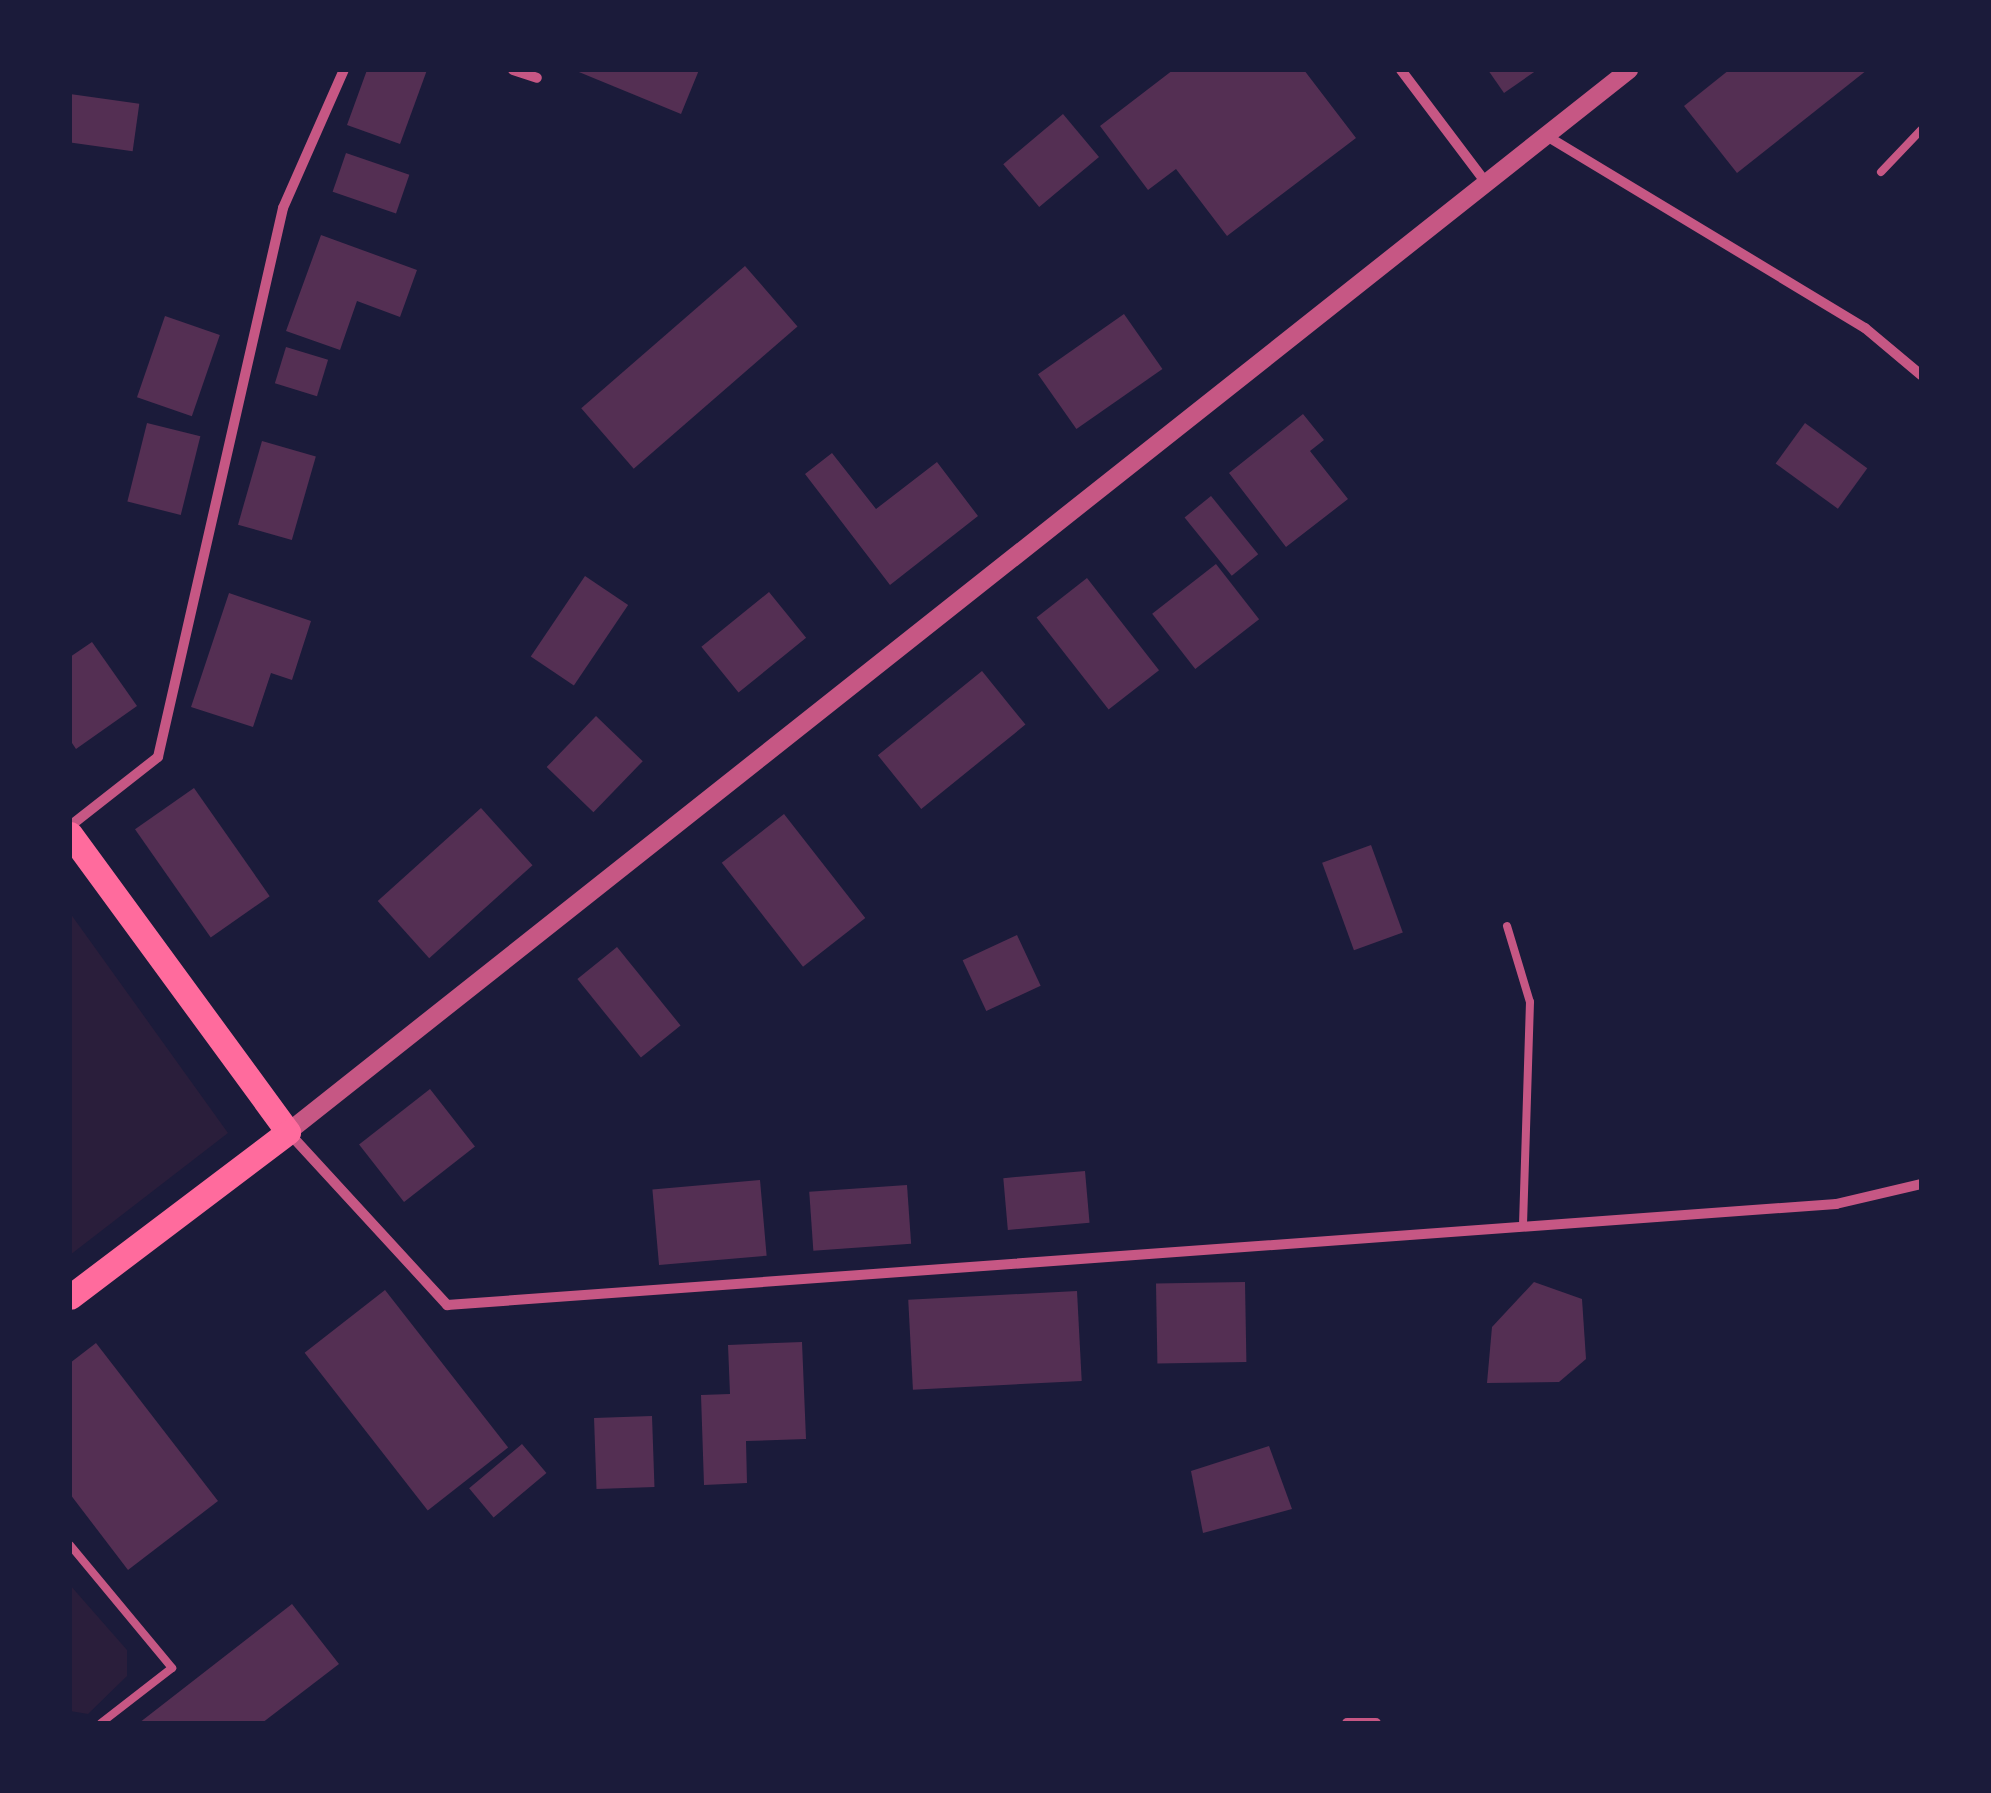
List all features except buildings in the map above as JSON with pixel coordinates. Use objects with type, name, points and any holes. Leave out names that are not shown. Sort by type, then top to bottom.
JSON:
[{"type":"main road","points":[[70,830],[288,1132],[70,1297]]},
{"type":"street","points":[[70,830],[158,757],[283,208],[344,70]]},
{"type":"street","points":[[514,70],[538,78]]},
{"type":"street","points":[[1400,70],[1486,184]]},
{"type":"street","points":[[1629,70],[288,1132],[446,1304],[1522,1223],[1836,1204],[1921,1184]]},
{"type":"street","points":[[1545,136],[1866,328],[1921,374]]},
{"type":"street","points":[[1347,1723],[1376,1723]]},
{"type":"lane","points":[[1881,172],[1921,130]]},
{"type":"lane","points":[[1506,926],[1530,1002],[1522,1223]]},
{"type":"lane","points":[[70,1545],[172,1668],[101,1723]]},
{"type":"shaded area","points":[[70,913],[228,1133],[70,1255]]},
{"type":"shaded area","points":[[70,1585],[127,1650],[127,1676],[88,1714],[70,1711]]}]
